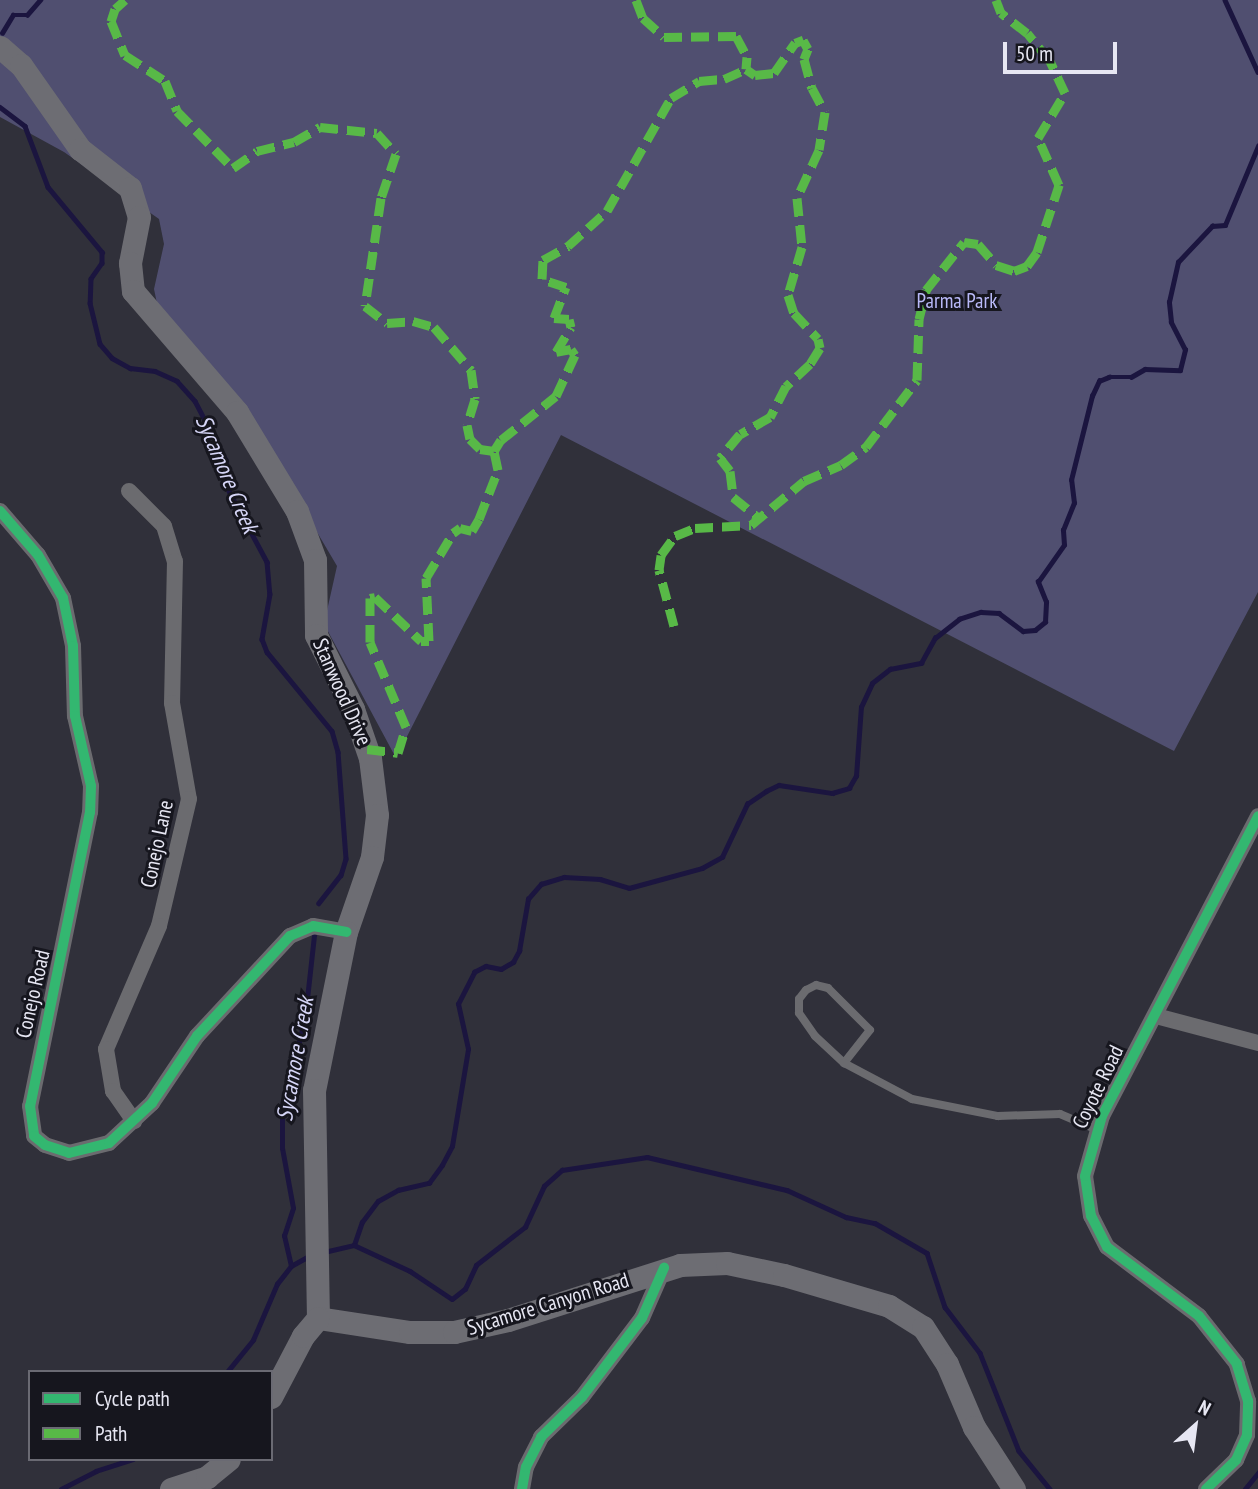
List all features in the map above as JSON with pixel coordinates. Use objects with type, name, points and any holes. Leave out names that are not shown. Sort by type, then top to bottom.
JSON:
[{"type":"main road","name":"Stanwood Drive","points":[[0,47],[21,65],[80,149],[130,187],[139,218],[130,273],[135,296],[237,412],[306,529],[316,572],[316,635],[360,728],[376,793],[372,857],[346,932],[315,1082],[318,1318]]},
{"type":"main road","name":"Sycamore Canyon Road","points":[[318,1318],[410,1332],[469,1330],[664,1268],[705,1262],[741,1265],[842,1291],[908,1316],[936,1345],[974,1427],[1014,1489]]},
{"type":"main road","points":[[273,1392],[303,1336],[318,1318]]},
{"type":"main road","points":[[172,1489],[207,1477],[227,1461]]},
{"type":"street","name":"Conejo Lane","points":[[129,491],[158,519],[173,552],[177,612],[172,702],[189,790],[166,902],[106,1049],[113,1091],[134,1121]]},
{"type":"street","name":"Conejo Road","points":[[0,511],[38,555],[63,598],[73,646],[75,716],[91,786],[74,898],[37,1065],[30,1106],[32,1131],[56,1150],[83,1152],[109,1143],[134,1121],[232,995],[290,936],[313,926],[346,932]]},
{"type":"street","name":"Coyote Road","points":[[1206,1489],[1245,1444],[1249,1417],[1243,1382],[1216,1334],[1189,1308],[1126,1265],[1102,1240],[1091,1216],[1085,1185],[1096,1129],[1258,816]]},
{"type":"street","points":[[1156,1016],[1258,1043]]},
{"type":"street","points":[[522,1489],[526,1467],[541,1437],[582,1397],[642,1318],[664,1268]]},
{"type":"lane","points":[[844,1063],[870,1030],[828,988],[816,985],[806,990],[799,999],[799,1013],[844,1063],[912,1099],[998,1116],[1060,1114],[1096,1129]]},
{"type":"green space","name":"Parma Park","points":[[0,0],[1258,0],[1258,592],[1174,751],[561,435],[396,758],[324,624],[337,566],[268,449],[160,318],[154,289],[164,244],[159,219],[64,152],[0,117]]},
{"type":"waterway","points":[[2,33],[13,15],[27,15],[40,0]]},
{"type":"waterway","points":[[1225,0],[1258,72]]},
{"type":"waterway","name":"Sycamore Creek","points":[[0,107],[25,126],[48,187],[102,252],[102,263],[91,279],[90,303],[100,344],[112,358],[130,368],[155,371],[177,381],[195,401],[226,460],[229,491],[267,562],[270,594],[262,639],[267,652],[332,731],[338,752],[346,859],[341,875],[319,903]]},
{"type":"waterway","points":[[354,1245],[362,1222],[378,1201],[398,1190],[429,1183],[452,1146],[468,1049],[458,1004],[474,972],[486,966],[501,969],[513,962],[519,951],[528,899],[541,884],[564,877],[600,879],[629,888],[702,868],[722,857],[747,804],[766,791],[779,785],[832,793],[849,788],[856,776],[861,707],[872,683],[890,669],[921,663],[935,638],[959,619],[981,612],[999,613],[1023,631],[1035,630],[1045,622],[1046,602],[1038,582],[1064,545],[1063,530],[1074,503],[1071,480],[1092,396],[1099,381],[1109,377],[1131,377],[1145,369],[1180,370],[1185,350],[1171,322],[1169,302],[1178,262],[1212,226],[1225,225],[1258,146]]},
{"type":"waterway","name":"Sycamore Creek","points":[[229,1370],[253,1340],[277,1284],[291,1266],[284,1236],[293,1208],[282,1148],[282,1112],[305,1017],[314,935]]},
{"type":"waterway","points":[[324,1252],[354,1245],[410,1271],[452,1299],[465,1289],[476,1265],[525,1227],[544,1186],[562,1170],[647,1157],[787,1190],[846,1217],[875,1223],[927,1253],[945,1307],[980,1353],[1019,1451],[1050,1489]]},
{"type":"waterway","points":[[291,1266],[309,1256]]},
{"type":"waterway","name":"Sycamore Creek","points":[[61,1489],[96,1471],[127,1461]]},
{"type":"waterway","points":[[1245,1489],[1258,1473]]},
{"type":"marked path","points":[[125,0],[115,9],[111,21],[125,55],[165,81],[177,111],[233,168],[257,151],[294,142],[320,127],[377,133],[396,154],[381,198],[365,306],[387,323],[413,321],[434,327],[471,370],[475,399],[467,425],[470,439],[480,449],[494,451]]},
{"type":"marked path","points":[[636,0],[643,18],[664,37],[736,36],[747,57],[746,69]]},
{"type":"marked path","points":[[674,626],[659,570],[661,555],[675,536],[695,528],[751,525],[804,481],[841,465],[866,447],[917,380],[919,319],[926,290],[964,242],[978,244],[996,265],[1014,271],[1027,266],[1037,252],[1059,185],[1038,138],[1065,93],[1050,61],[1027,33],[1001,13],[996,0]]},
{"type":"marked path","points":[[746,69],[755,75],[774,73],[795,43],[803,40],[808,49],[804,59],[812,88],[825,112],[819,150],[797,198],[802,247],[788,295],[794,313],[818,339],[820,348],[810,364],[786,386],[770,417],[740,434],[720,458],[730,471],[733,497],[761,520]]},
{"type":"marked path","points":[[494,451],[501,440],[556,396],[575,355],[571,349],[556,352],[571,327],[569,319],[554,318],[566,287],[542,279],[543,260],[568,246],[607,211],[671,98],[699,81],[724,79],[746,69]]},
{"type":"marked path","points":[[367,749],[398,753],[406,727],[370,642],[370,598],[375,597],[421,641],[429,641],[426,578],[453,533],[460,528],[472,531],[479,519],[498,470],[494,451]]},
{"type":"cycle path","points":[[0,511],[38,555],[63,598],[73,646],[75,716],[91,786],[90,812],[30,1106],[34,1136],[45,1145],[69,1153],[109,1143],[152,1103],[197,1036],[290,936],[313,926],[346,932]]},
{"type":"cycle path","points":[[1206,1489],[1236,1460],[1247,1435],[1248,1401],[1237,1364],[1199,1316],[1107,1247],[1091,1216],[1085,1176],[1102,1116],[1258,816]]},
{"type":"cycle path","points":[[522,1489],[526,1467],[541,1437],[582,1397],[642,1318],[664,1268]]}]
